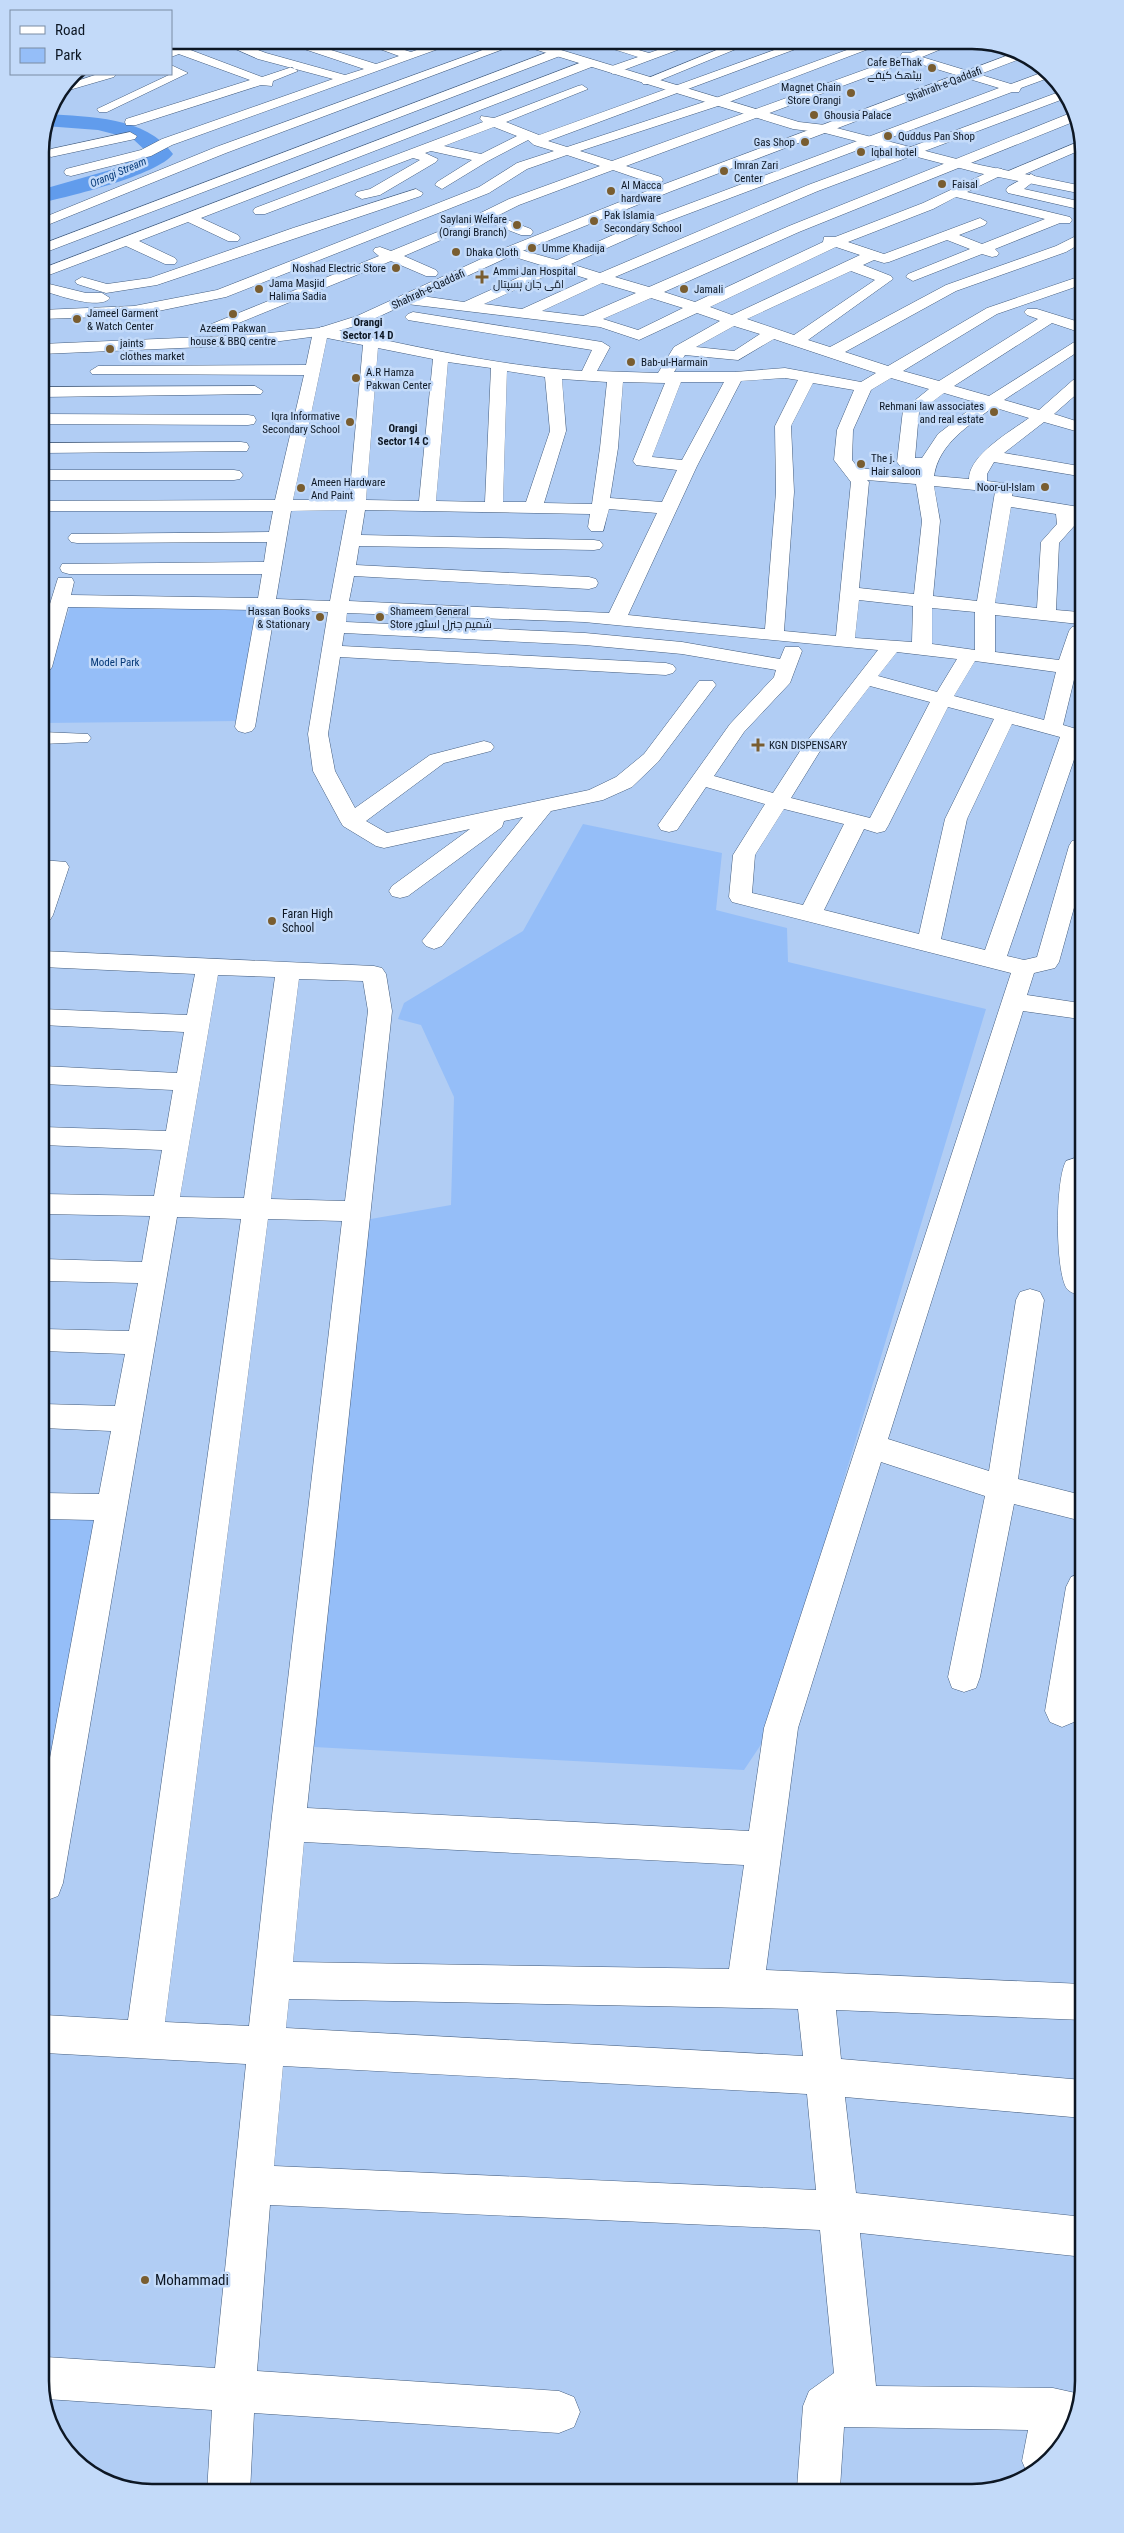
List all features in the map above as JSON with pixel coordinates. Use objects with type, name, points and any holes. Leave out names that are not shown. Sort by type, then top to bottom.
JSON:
[{"type":"street","points":[[244,49],[262,56],[344,79]]},
{"type":"street","points":[[315,49],[375,68]]},
{"type":"street","points":[[389,49],[411,56]]},
{"type":"street","points":[[71,172],[146,153],[167,142],[427,49]]},
{"type":"street","points":[[49,220],[104,197],[495,49]]},
{"type":"street","points":[[543,49],[798,126],[825,129],[871,139],[958,164],[1075,188]]},
{"type":"street","points":[[620,49],[650,58]]},
{"type":"street","points":[[613,70],[674,49]]},
{"type":"street","points":[[647,81],[729,49]]},
{"type":"street","points":[[442,185],[484,158],[533,137],[628,108],[790,49]]},
{"type":"street","points":[[49,314],[134,310],[221,294],[484,190],[522,166],[717,102],[862,49]]},
{"type":"street","points":[[881,49],[1010,88],[1058,97]]},
{"type":"street","points":[[214,328],[391,256],[514,202],[932,49]]},
{"type":"street","points":[[176,52],[299,95]]},
{"type":"street","points":[[49,247],[556,53]]},
{"type":"street","name":"Shahrah-e-Qaddafi","points":[[49,349],[250,340],[321,332],[362,319],[385,308],[430,273],[526,232],[798,126],[1002,53]]},
{"type":"street","name":"Shahrah-e-Qaddafi","points":[[402,293],[510,252],[672,186],[1014,57]]},
{"type":"street","points":[[49,271],[590,63]]},
{"type":"street","points":[[103,109],[182,73],[172,70]]},
{"type":"street","points":[[131,122],[292,71]]},
{"type":"street","points":[[360,73],[567,151],[656,180]]},
{"type":"street","points":[[72,86],[107,75]]},
{"type":"street","points":[[467,306],[555,264],[656,221],[1042,76]]},
{"type":"street","points":[[553,77],[597,95]]},
{"type":"street","points":[[217,244],[233,238],[278,204],[582,89]]},
{"type":"street","points":[[139,92],[209,118]]},
{"type":"street","points":[[525,313],[600,278],[751,214],[910,151],[1058,97]]},
{"type":"street","points":[[613,101],[628,108]]},
{"type":"street","points":[[585,321],[794,229],[1070,118]]},
{"type":"street","points":[[362,126],[430,147],[484,158]]},
{"type":"street","points":[[54,156],[134,139]]},
{"type":"street","points":[[1011,175],[1075,147]]},
{"type":"street","points":[[49,151],[82,182]]},
{"type":"street","points":[[341,199],[376,192],[431,159],[412,153]]},
{"type":"street","points":[[1053,157],[1075,161]]},
{"type":"street","points":[[402,293],[467,306],[602,323],[639,335],[835,242],[928,206],[997,172]]},
{"type":"street","points":[[1031,178],[1013,190],[1075,204]]},
{"type":"street","points":[[672,186],[884,259],[980,222]]},
{"type":"street","points":[[323,187],[341,199],[355,213],[371,220]]},
{"type":"street","points":[[251,193],[293,211]]},
{"type":"street","points":[[955,193],[1075,223]]},
{"type":"street","points":[[49,273],[106,289],[134,286],[184,273],[355,213],[416,194]]},
{"type":"street","points":[[104,197],[140,212]]},
{"type":"street","points":[[302,246],[430,199]]},
{"type":"street","points":[[216,206],[232,213]]},
{"type":"street","points":[[484,216],[526,232]]},
{"type":"street","points":[[188,217],[233,238]]},
{"type":"street","points":[[913,277],[1058,219]]},
{"type":"street","points":[[947,235],[1047,276],[1073,283]]},
{"type":"street","points":[[354,240],[430,273]]},
{"type":"street","points":[[831,353],[952,288],[1060,249],[1075,240]]},
{"type":"street","points":[[126,241],[170,261]]},
{"type":"street","points":[[908,250],[976,279]]},
{"type":"street","points":[[510,252],[649,292],[889,372],[1075,425]]},
{"type":"street","points":[[688,466],[642,461],[669,377],[680,350],[731,320],[873,255]]},
{"type":"street","points":[[114,277],[185,256]]},
{"type":"street","points":[[795,342],[886,279],[849,265]]},
{"type":"street","points":[[184,273],[221,294],[262,308]]},
{"type":"street","points":[[49,288],[86,298],[114,299],[149,295],[201,282]]},
{"type":"street","points":[[845,643],[860,482],[843,460],[846,430],[864,387],[992,311],[1073,283]]},
{"type":"street","points":[[1009,305],[1075,326]]},
{"type":"street","points":[[49,336],[302,323],[347,308]]},
{"type":"street","points":[[385,308],[414,318],[602,347],[588,376]]},
{"type":"street","points":[[701,779],[877,826],[941,701],[977,656],[1005,488],[978,485],[925,472],[906,462],[911,410],[941,387],[1056,320],[1075,316]]},
{"type":"street","points":[[245,727],[283,505],[321,332],[371,344],[552,373],[616,377],[735,377],[785,373],[864,387]]},
{"type":"street","points":[[680,350],[718,355],[738,355],[771,334]]},
{"type":"street","points":[[371,344],[357,505],[318,734],[324,772],[351,821],[384,840],[595,794],[624,782],[651,758],[706,685]]},
{"type":"street","points":[[922,649],[931,521],[925,472],[944,438],[990,402],[1075,347]]},
{"type":"street","points":[[427,505],[441,356]]},
{"type":"street","points":[[494,506],[499,365]]},
{"type":"street","points":[[227,506],[260,370]]},
{"type":"street","points":[[98,371],[312,370]]},
{"type":"street","points":[[534,506],[558,431],[552,373]]},
{"type":"street","points":[[584,616],[610,448],[616,377]]},
{"type":"street","points":[[616,619],[688,466],[735,377]]},
{"type":"street","points":[[774,636],[785,492],[783,426],[808,377]]},
{"type":"street","points":[[978,485],[978,474],[990,456],[1042,416],[1075,387]]},
{"type":"street","points":[[49,392],[254,391]]},
{"type":"street","points":[[49,419],[248,420]]},
{"type":"street","points":[[49,448],[241,447]]},
{"type":"street","points":[[990,456],[1075,470]]},
{"type":"street","points":[[853,473],[925,472]]},
{"type":"street","points":[[49,475],[234,475]]},
{"type":"street","points":[[1003,500],[1071,510],[1066,525],[1050,542],[1046,614]]},
{"type":"street","points":[[49,506],[427,505],[668,508]]},
{"type":"street","points":[[49,641],[86,506]]},
{"type":"street","points":[[77,538],[277,537]]},
{"type":"street","points":[[351,540],[594,545]]},
{"type":"street","points":[[69,568],[272,568]]},
{"type":"street","points":[[346,570],[397,571],[589,583]]},
{"type":"street","points":[[850,593],[1075,618]]},
{"type":"street","points":[[60,600],[340,606],[584,616],[845,643],[892,645],[1067,667]]},
{"type":"street","points":[[336,627],[585,639],[682,648],[787,666]]},
{"type":"street","points":[[669,825],[737,728],[783,679],[797,638]]},
{"type":"street","points":[[994,961],[1068,733],[1067,667],[1075,643]]},
{"type":"street","points":[[892,645],[811,749],[744,854],[740,897],[1024,968],[1047,962],[1075,864]]},
{"type":"street","points":[[331,651],[666,669]]},
{"type":"street","points":[[865,679],[941,701],[1068,733]]},
{"type":"street","points":[[928,944],[956,819],[1005,717]]},
{"type":"street","points":[[49,738],[81,738]]},
{"type":"street","points":[[351,821],[436,759],[484,747]]},
{"type":"street","points":[[434,941],[544,806]]},
{"type":"street","points":[[400,891],[504,815]]},
{"type":"street","points":[[810,915],[857,821]]},
{"type":"street","points":[[49,867],[58,867],[49,894]]},
{"type":"street","points":[[49,959],[374,974],[380,1012],[288,1824],[234,2392],[228,2484]]},
{"type":"street","points":[[49,1836],[53,1788],[111,1507],[208,966]]},
{"type":"street","points":[[745,1988],[781,1728],[1024,968]]},
{"type":"street","points":[[144,2040],[258,1207],[288,970]]},
{"type":"street","points":[[1014,1001],[1075,1010]]},
{"type":"street","points":[[49,1017],[197,1024]]},
{"type":"street","points":[[49,1075],[187,1082]]},
{"type":"street","points":[[49,1136],[176,1141]]},
{"type":"street","points":[[1075,1168],[1070,1212],[1075,1261]]},
{"type":"street","points":[[49,1204],[164,1208],[258,1207],[356,1211]]},
{"type":"street","points":[[49,1270],[153,1272]]},
{"type":"street","points":[[964,1677],[1002,1488],[1030,1300]]},
{"type":"street","points":[[49,1340],[140,1344]]},
{"type":"street","points":[[49,1416],[127,1420]]},
{"type":"street","points":[[871,1446],[1002,1488],[1075,1506]]},
{"type":"street","points":[[49,1506],[111,1507]]},
{"type":"street","points":[[1062,1711],[1075,1630]]},
{"type":"street","points":[[288,1824],[764,1849]]},
{"type":"street","points":[[273,1980],[745,1988],[1075,2002]]},
{"type":"street","points":[[815,1991],[856,2383],[824,2406]]},
{"type":"street","points":[[49,2034],[824,2076],[1075,2098]]},
{"type":"street","points":[[253,2185],[838,2211],[1075,2236]]},
{"type":"street","points":[[49,2378],[234,2392],[559,2412]]},
{"type":"street","points":[[824,2406],[1064,2411],[1047,2452]]},
{"type":"street","points":[[818,2484],[824,2406]]},
{"type":"green space","name":"Model Park","points":[[72,602],[256,602],[239,721],[49,723],[49,667]]},
{"type":"green space","points":[[583,824],[722,853],[716,910],[787,928],[788,962],[986,1009],[766,1737],[744,1770],[314,1747],[365,1220],[451,1205],[454,1097],[421,1025],[398,1019],[404,1003],[523,931]]},
{"type":"green space","points":[[49,1506],[111,1507],[61,1789],[49,1788]]},
{"type":"waterway","name":"Orangi Stream","points":[[49,195],[133,169],[162,154],[140,135],[99,124],[54,121]]},
{"type":"place","name":"Cafe BeThak بیٹھک کیفے","points":[[932,68]]},
{"type":"place","name":"Magnet Chain Store Orangi","points":[[851,93]]},
{"type":"place","name":"Ghousia Palace","points":[[814,115]]},
{"type":"place","name":"Quddus Pan Shop","points":[[888,136]]},
{"type":"place","name":"Gas Shop","points":[[805,142]]},
{"type":"place","name":"Iqbal hotel","points":[[861,152]]},
{"type":"place","name":"Imran Zari Center","points":[[724,171]]},
{"type":"place","name":"Faisal","points":[[942,184]]},
{"type":"place","name":"Al Macca hardware","points":[[611,191]]},
{"type":"place","name":"Pak Islamia Secondary School","points":[[594,221]]},
{"type":"place","name":"Saylani Welfare (Orangi Branch)","points":[[517,225]]},
{"type":"place","name":"Umme Khadija","points":[[532,248]]},
{"type":"place","name":"Dhaka Cloth","points":[[456,252]]},
{"type":"place","name":"Noshad Electric Store","points":[[396,268]]},
{"type":"place","name":"Ammi Jan Hospital امّی جان ہسپتال","points":[[482,277]]},
{"type":"place","name":"Jama Masjid Halima Sadia","points":[[259,289]]},
{"type":"place","name":"Jamali","points":[[684,289]]},
{"type":"place","name":"Azeem Pakwan house & BBQ centre","points":[[233,314]]},
{"type":"place","name":"Jameel Garment & Watch Center","points":[[77,319]]},
{"type":"place","name":"jaints clothes market","points":[[110,349]]},
{"type":"place","name":"Bab-ul-Harmain","points":[[631,362]]},
{"type":"place","name":"A.R Hamza Pakwan Center","points":[[356,378]]},
{"type":"place","name":"Rehmani law associates and real estate","points":[[994,412]]},
{"type":"place","name":"Iqra Informative Secondary School","points":[[350,422]]},
{"type":"place","name":"The j. Hair saloon","points":[[861,464]]},
{"type":"place","name":"Noor-ul-Islam","points":[[1045,487]]},
{"type":"place","name":"Ameen Hardware And Paint","points":[[301,488]]},
{"type":"place","name":"Hassan Books & Stationary","points":[[320,617]]},
{"type":"place","name":"Shameem General Store شمیم جنرل اسٹور","points":[[380,617]]},
{"type":"place","name":"KGN DISPENSARY","points":[[758,745]]},
{"type":"place","name":"Faran High School","points":[[272,921]]},
{"type":"place","name":"Mohammadi","points":[[145,2280]]},
{"type":"district","name":"Orangi Sector 14 D","points":[[368,328]]},
{"type":"district","name":"Orangi Sector 14 C","points":[[403,434]]}]
